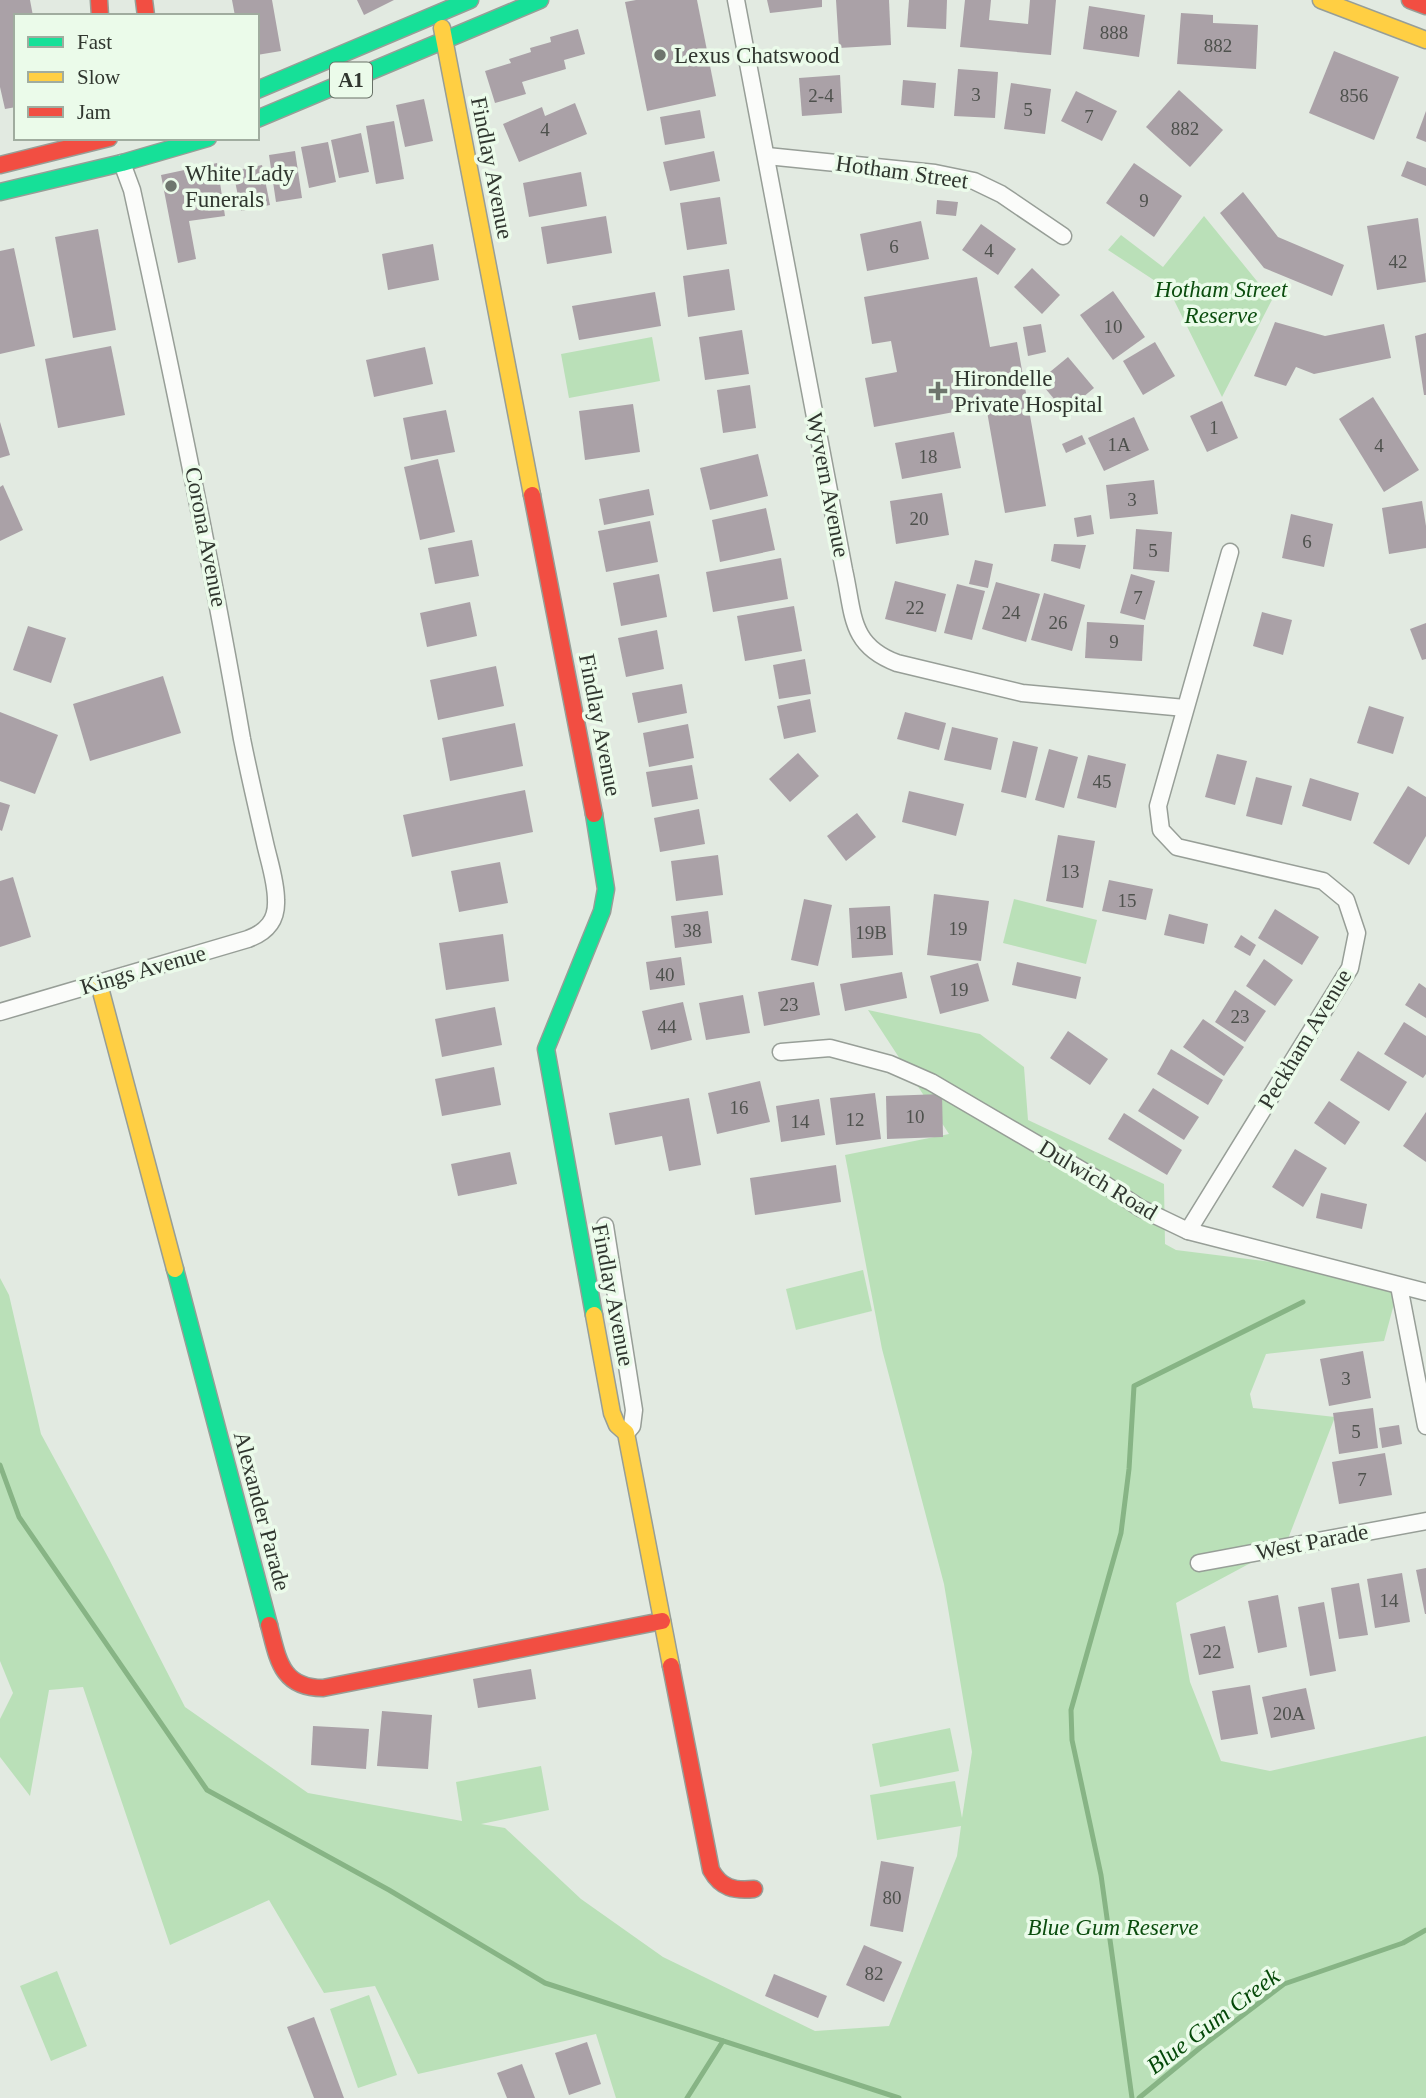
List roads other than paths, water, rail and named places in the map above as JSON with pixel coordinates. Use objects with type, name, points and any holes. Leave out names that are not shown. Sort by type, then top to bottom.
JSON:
[{"type":"main road","name":"A1","points":[[259,89],[470,0]]},
{"type":"main road","name":"A1","points":[[259,118],[540,0]]},
{"type":"main road","points":[[1321,0],[1426,40]]},
{"type":"main road","points":[[1410,0],[1426,6]]},
{"type":"main road","name":"Findlay Avenue","points":[[438,14],[603,861],[606,890],[602,911],[546,1049],[557,1119],[610,1400],[617,1425],[626,1433],[711,1870],[715,1880],[722,1886],[754,1889]]},
{"type":"main road","points":[[0,165],[101,140]]},
{"type":"main road","points":[[116,140],[122,163]]},
{"type":"main road","points":[[122,163],[139,140]]},
{"type":"main road","points":[[0,192],[122,163],[201,140]]},
{"type":"main road","name":"Alexander Parade","points":[[99,984],[277,1656],[288,1679],[299,1686],[323,1688],[662,1621]]},
{"type":"street","name":"Wyvern Avenue","points":[[736,0],[844,570],[858,633],[865,645],[878,656],[897,663],[1022,693],[1185,708]]},
{"type":"street","name":"Hotham Street","points":[[767,156],[934,173],[974,181],[1001,194],[1063,236]]},
{"type":"street","name":"Corona Avenue","points":[[122,163],[132,190],[184,427],[218,596],[248,770],[275,885],[275,914]]},
{"type":"street","name":"Peckham Avenue","points":[[1188,1231],[1350,968],[1357,933],[1346,900],[1323,881],[1177,847],[1161,830],[1158,806],[1230,552]]},
{"type":"street","name":"Kings Avenue","points":[[0,1012],[248,939],[259,935],[270,926],[275,914]]},
{"type":"street","name":"Dulwich Road","points":[[781,1052],[830,1048],[890,1064],[931,1082],[1100,1181],[1140,1208],[1188,1231],[1426,1292]]},
{"type":"street","name":"Findlay Avenue","points":[[605,1226],[634,1410],[632,1426],[626,1433]]},
{"type":"street","points":[[1399,1286],[1426,1426]]},
{"type":"street","name":"West Parade","points":[[1199,1563],[1426,1521]]},
{"type":"waterway","points":[[1132,2098],[1101,1875],[1072,1740],[1071,1710],[1121,1533],[1129,1469],[1134,1386],[1303,1302]]},
{"type":"waterway","points":[[0,1465],[19,1517],[207,1790],[389,1890],[545,1983],[899,2098]]},
{"type":"waterway","name":"Blue Gum Creek","points":[[1139,2098],[1284,1984],[1403,1943],[1426,1930]]},
{"type":"waterway","points":[[687,2098],[723,2041]]},
{"type":"place","name":"Lexus Chatswood","points":[[660,55]]},
{"type":"place","name":"White Lady Funerals","points":[[171,186]]},
{"type":"place","name":"Hirondelle Private Hospital","points":[[938,391]]},
{"type":"park label","name":"Hotham Street Reserve","points":[[1221,302]]},
{"type":"park label","name":"Blue Gum Reserve","points":[[1113,1927]]}]
